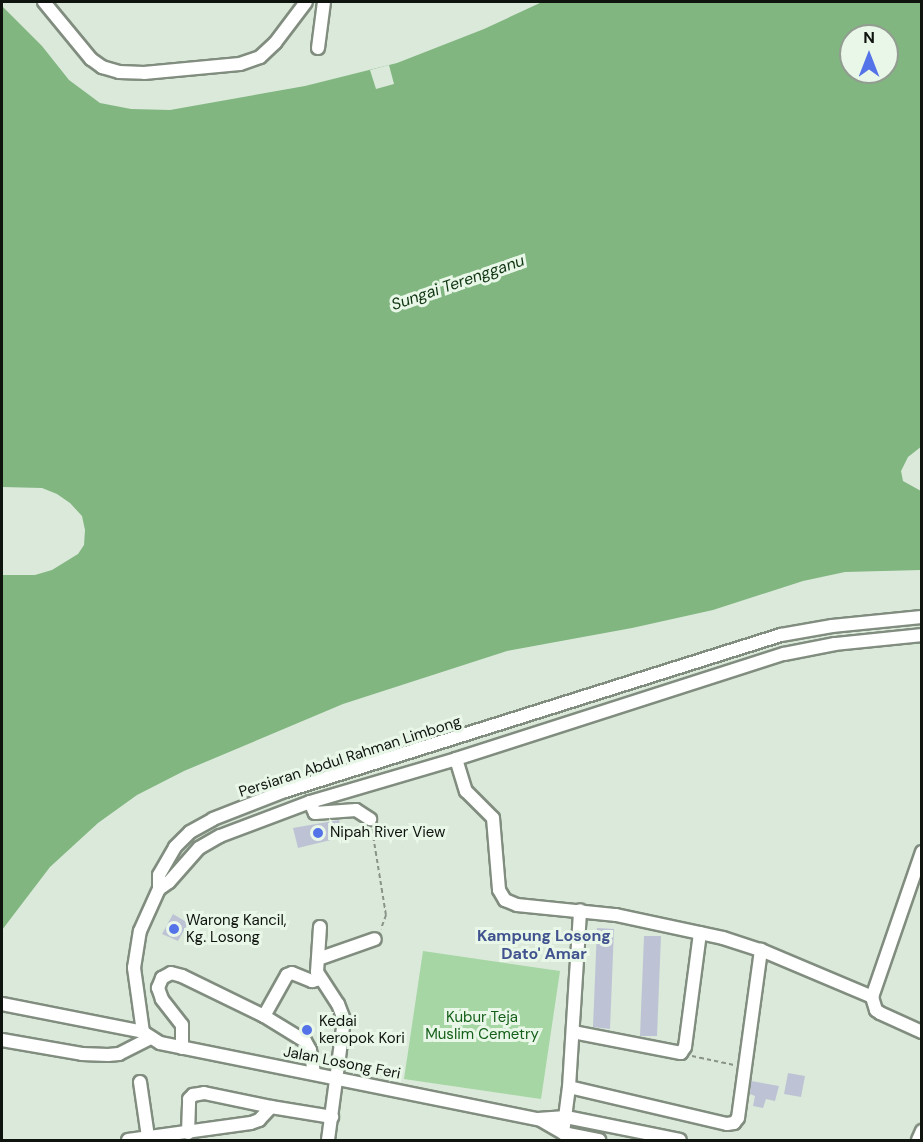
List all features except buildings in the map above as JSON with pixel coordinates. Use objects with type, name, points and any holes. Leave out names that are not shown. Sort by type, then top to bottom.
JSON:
[{"type":"street","points":[[44,2],[97,63],[119,72],[144,73],[240,64],[260,57],[275,44],[306,2]]},
{"type":"street","points":[[318,48],[324,2]]},
{"type":"street","name":"Persiaran Abdul Rahman Limbong","points":[[159,889],[159,875],[175,847],[190,832],[213,819],[282,792],[781,635],[832,626],[921,617]]},
{"type":"street","name":"Persiaran Abdul Rahman Limbong","points":[[159,889],[169,882],[199,848],[220,836],[310,802],[456,759],[784,654],[835,644],[921,635]]},
{"type":"street","points":[[456,759],[466,791],[493,818],[499,890],[505,900],[517,905],[580,910],[700,933],[761,950],[872,997],[880,1013],[921,1032]]},
{"type":"street","points":[[310,802],[315,813],[356,810],[370,819]]},
{"type":"street","points":[[872,997],[921,852]]},
{"type":"street","points":[[2,1040],[82,1054],[108,1055],[119,1054],[147,1035],[134,968],[140,931],[159,889]]},
{"type":"street","points":[[563,1133],[569,1086],[580,910]]},
{"type":"street","points":[[320,927],[317,972],[320,980],[338,1004],[344,1020],[328,1140]]},
{"type":"street","points":[[573,1032],[679,1053],[685,1047],[700,933]]},
{"type":"street","points":[[318,959],[375,939]]},
{"type":"street","points":[[569,1086],[727,1124],[734,1123],[738,1118],[761,950]]},
{"type":"street","points":[[182,1047],[182,1025],[162,999],[158,988],[162,978],[171,973],[182,976],[264,1017],[305,1041],[310,1050],[314,1073]]},
{"type":"street","points":[[264,1017],[287,975],[292,973],[312,981],[320,980]]},
{"type":"street","name":"Jalan Losong Feri","points":[[2,1004],[147,1035],[160,1043],[538,1119],[566,1117],[680,1140]]},
{"type":"street","points":[[140,1082],[148,1137]]},
{"type":"street","points":[[188,1132],[189,1099],[193,1095],[204,1093],[332,1117]]},
{"type":"street","points":[[128,1140],[250,1123],[259,1120],[271,1107]]},
{"type":"street","name":"Jalan Losong Feri","points":[[538,1119],[563,1133],[599,1140]]},
{"type":"street","points":[[918,1140],[921,1131]]},
{"type":"path","points":[[370,819],[386,915],[383,927],[375,939]]},
{"type":"path","points":[[679,1053],[745,1068]]},
{"type":"green space","name":"Kubur Teja Muslim Cemetry","points":[[423,951],[560,971],[541,1099],[404,1079]]},
{"type":"water","name":"Sungai Terengganu","points":[[542,2],[921,2],[922,446],[908,457],[901,471],[903,481],[921,491],[921,570],[845,572],[803,581],[713,610],[632,628],[507,651],[343,704],[184,771],[137,795],[98,823],[50,867],[2,930],[2,575],[35,575],[52,570],[78,554],[84,545],[85,530],[82,516],[70,503],[57,494],[42,488],[2,487],[2,6],[42,46],[69,80],[100,103],[131,109],[170,110],[305,86],[397,63],[484,29]]},
{"type":"pier","points":[[389,65],[394,84],[376,89],[370,70]]},
{"type":"place","name":"Nipah River View","points":[[318,833]]},
{"type":"place","name":"Warong Kancil, Kg. Losong","points":[[174,929]]},
{"type":"place","name":"Kedai keropok Kori","points":[[307,1030]]},
{"type":"district","name":"Kampung Losong Dato' Amar","points":[[544,945]]}]
